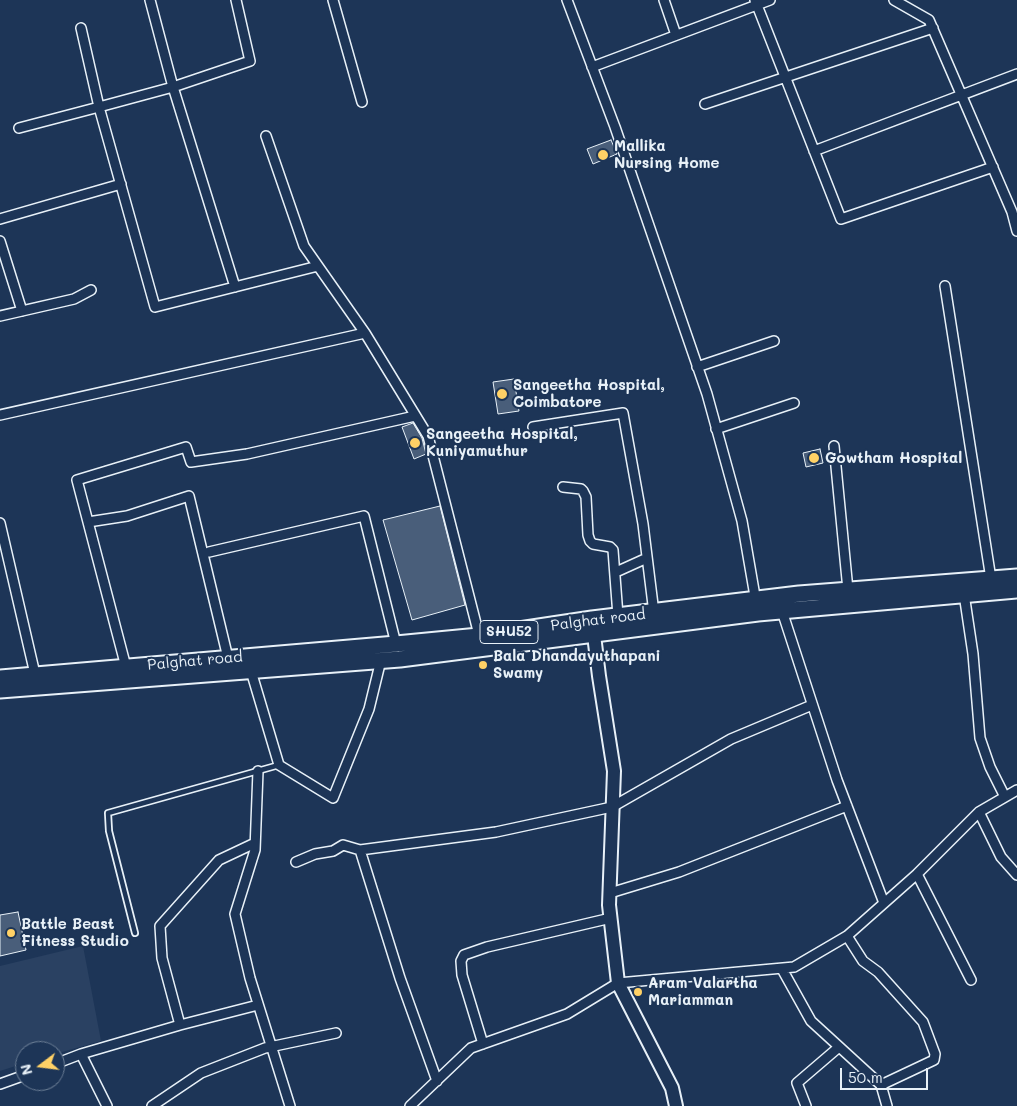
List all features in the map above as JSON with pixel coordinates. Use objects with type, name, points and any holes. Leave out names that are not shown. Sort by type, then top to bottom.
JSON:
[{"type":"main road","name":"Palghat road","points":[[780,604],[848,590],[1017,577]]},
{"type":"main road","name":"Palghat road","points":[[593,626],[618,616],[1017,590]]},
{"type":"main road","name":"Palghat road","points":[[0,690],[381,660],[480,642],[757,606]]},
{"type":"main road","name":"Palghat road","points":[[0,678],[396,644],[480,642]]},
{"type":"street","points":[[150,0],[173,87],[235,287]]},
{"type":"street","points":[[19,128],[173,87],[250,60],[236,0]]},
{"type":"street","points":[[333,0],[362,102]]},
{"type":"street","points":[[567,0],[615,127],[697,367],[742,521],[757,606]]},
{"type":"street","points":[[664,0],[676,35]]},
{"type":"street","points":[[592,67],[756,2],[770,0]]},
{"type":"street","points":[[894,0],[929,20],[1014,211],[1017,231]]},
{"type":"street","points":[[756,2],[841,219],[993,167]]},
{"type":"street","points":[[81,28],[99,106],[155,307],[318,266]]},
{"type":"street","points":[[705,104],[933,28]]},
{"type":"street","points":[[814,151],[1017,74]]},
{"type":"street","points":[[266,136],[304,246],[365,332],[428,436],[480,642]]},
{"type":"street","points":[[0,219],[121,184]]},
{"type":"street","points":[[0,241],[22,311]]},
{"type":"street","points":[[945,286],[991,579]]},
{"type":"street","points":[[0,316],[74,299],[91,290]]},
{"type":"street","points":[[0,415],[365,332]]},
{"type":"street","points":[[697,367],[774,341]]},
{"type":"street","points":[[716,429],[794,403]]},
{"type":"street","points":[[533,427],[623,413],[643,524],[654,613]]},
{"type":"street","points":[[126,666],[77,480],[186,447],[191,462],[247,454],[415,416]]},
{"type":"street","points":[[834,446],[848,590]]},
{"type":"street","points":[[563,487],[584,491],[588,535],[593,544],[610,547],[613,550],[618,616]]},
{"type":"street","points":[[88,522],[127,516],[189,496],[228,658]]},
{"type":"street","points":[[209,552],[364,516],[396,644]]},
{"type":"street","points":[[0,523],[35,674]]},
{"type":"street","points":[[616,572],[647,558]]},
{"type":"street","points":[[964,594],[980,738],[990,767],[1005,797]]},
{"type":"street","points":[[780,604],[847,806],[884,902]]},
{"type":"street","points":[[593,626],[614,771],[610,892],[618,983],[672,1088],[676,1106]]},
{"type":"street","points":[[251,671],[279,765],[333,798],[369,709],[381,660]]},
{"type":"street","points":[[296,862],[315,854],[333,851],[343,845],[360,850],[496,832],[612,807],[731,740],[812,705]]},
{"type":"street","points":[[258,771],[255,850],[235,914],[250,978],[290,1106]]},
{"type":"street","points":[[410,1106],[471,1048],[567,1014],[618,983],[794,967],[847,936],[917,874],[978,812],[1017,790]]},
{"type":"street","points":[[610,892],[680,872],[847,806]]},
{"type":"street","points":[[978,812],[1001,857],[1017,875]]},
{"type":"street","points":[[180,1025],[162,958],[160,926],[219,860],[256,842]]},
{"type":"street","points":[[360,850],[400,978],[437,1081]]},
{"type":"street","points":[[917,874],[971,980]]},
{"type":"street","points":[[483,1044],[462,975],[461,961],[464,955],[487,947],[611,918]]},
{"type":"street","points":[[847,936],[863,961],[878,972],[923,1022],[935,1054],[934,1060],[882,1086]]},
{"type":"street","points":[[782,969],[811,1022],[882,1086],[887,1106]]},
{"type":"street","points":[[65,1060],[180,1025],[258,1005]]},
{"type":"street","points":[[152,1106],[200,1073],[272,1047],[336,1033]]},
{"type":"street","points":[[806,1106],[797,1082],[839,1047]]},
{"type":"street","points":[[81,1054],[107,1106]]},
{"type":"street","points":[[0,1084],[15,1079]]},
{"type":"lane","points":[[135,933],[109,831],[108,812],[279,765]]},
{"type":"shaded area","points":[[83,946],[101,1041],[65,1051],[65,1041],[15,1041],[15,1066],[0,1071],[0,966]]},
{"type":"building","points":[[611,140],[617,154],[593,164],[587,149]]},
{"type":"building","points":[[514,379],[519,411],[498,414],[493,382]]},
{"type":"building","points":[[413,423],[422,438],[426,454],[414,459],[402,427]]},
{"type":"building","points":[[820,449],[823,463],[806,467],[803,453]]},
{"type":"building","points":[[440,506],[465,605],[412,620],[383,520]]},
{"type":"building","name":"Battle Beast Fitness Studio","points":[[18,912],[26,950],[0,956],[0,915]]},
{"type":"place","name":"Mallika Nursing Home","points":[[603,155]]},
{"type":"place","name":"Sangeetha Hospital, Coimbatore","points":[[502,394]]},
{"type":"place","name":"Sangeetha Hospital, Kuniyamuthur","points":[[415,443]]},
{"type":"place","name":"Gowtham Hospital","points":[[814,458]]},
{"type":"place","name":"Bala Dhandayuthapani Swamy","points":[[483,665]]},
{"type":"place","name":"Battle Beast Fitness Studio","points":[[11,933]]},
{"type":"place","name":"Aram Valartha Mariamman","points":[[638,992]]}]
